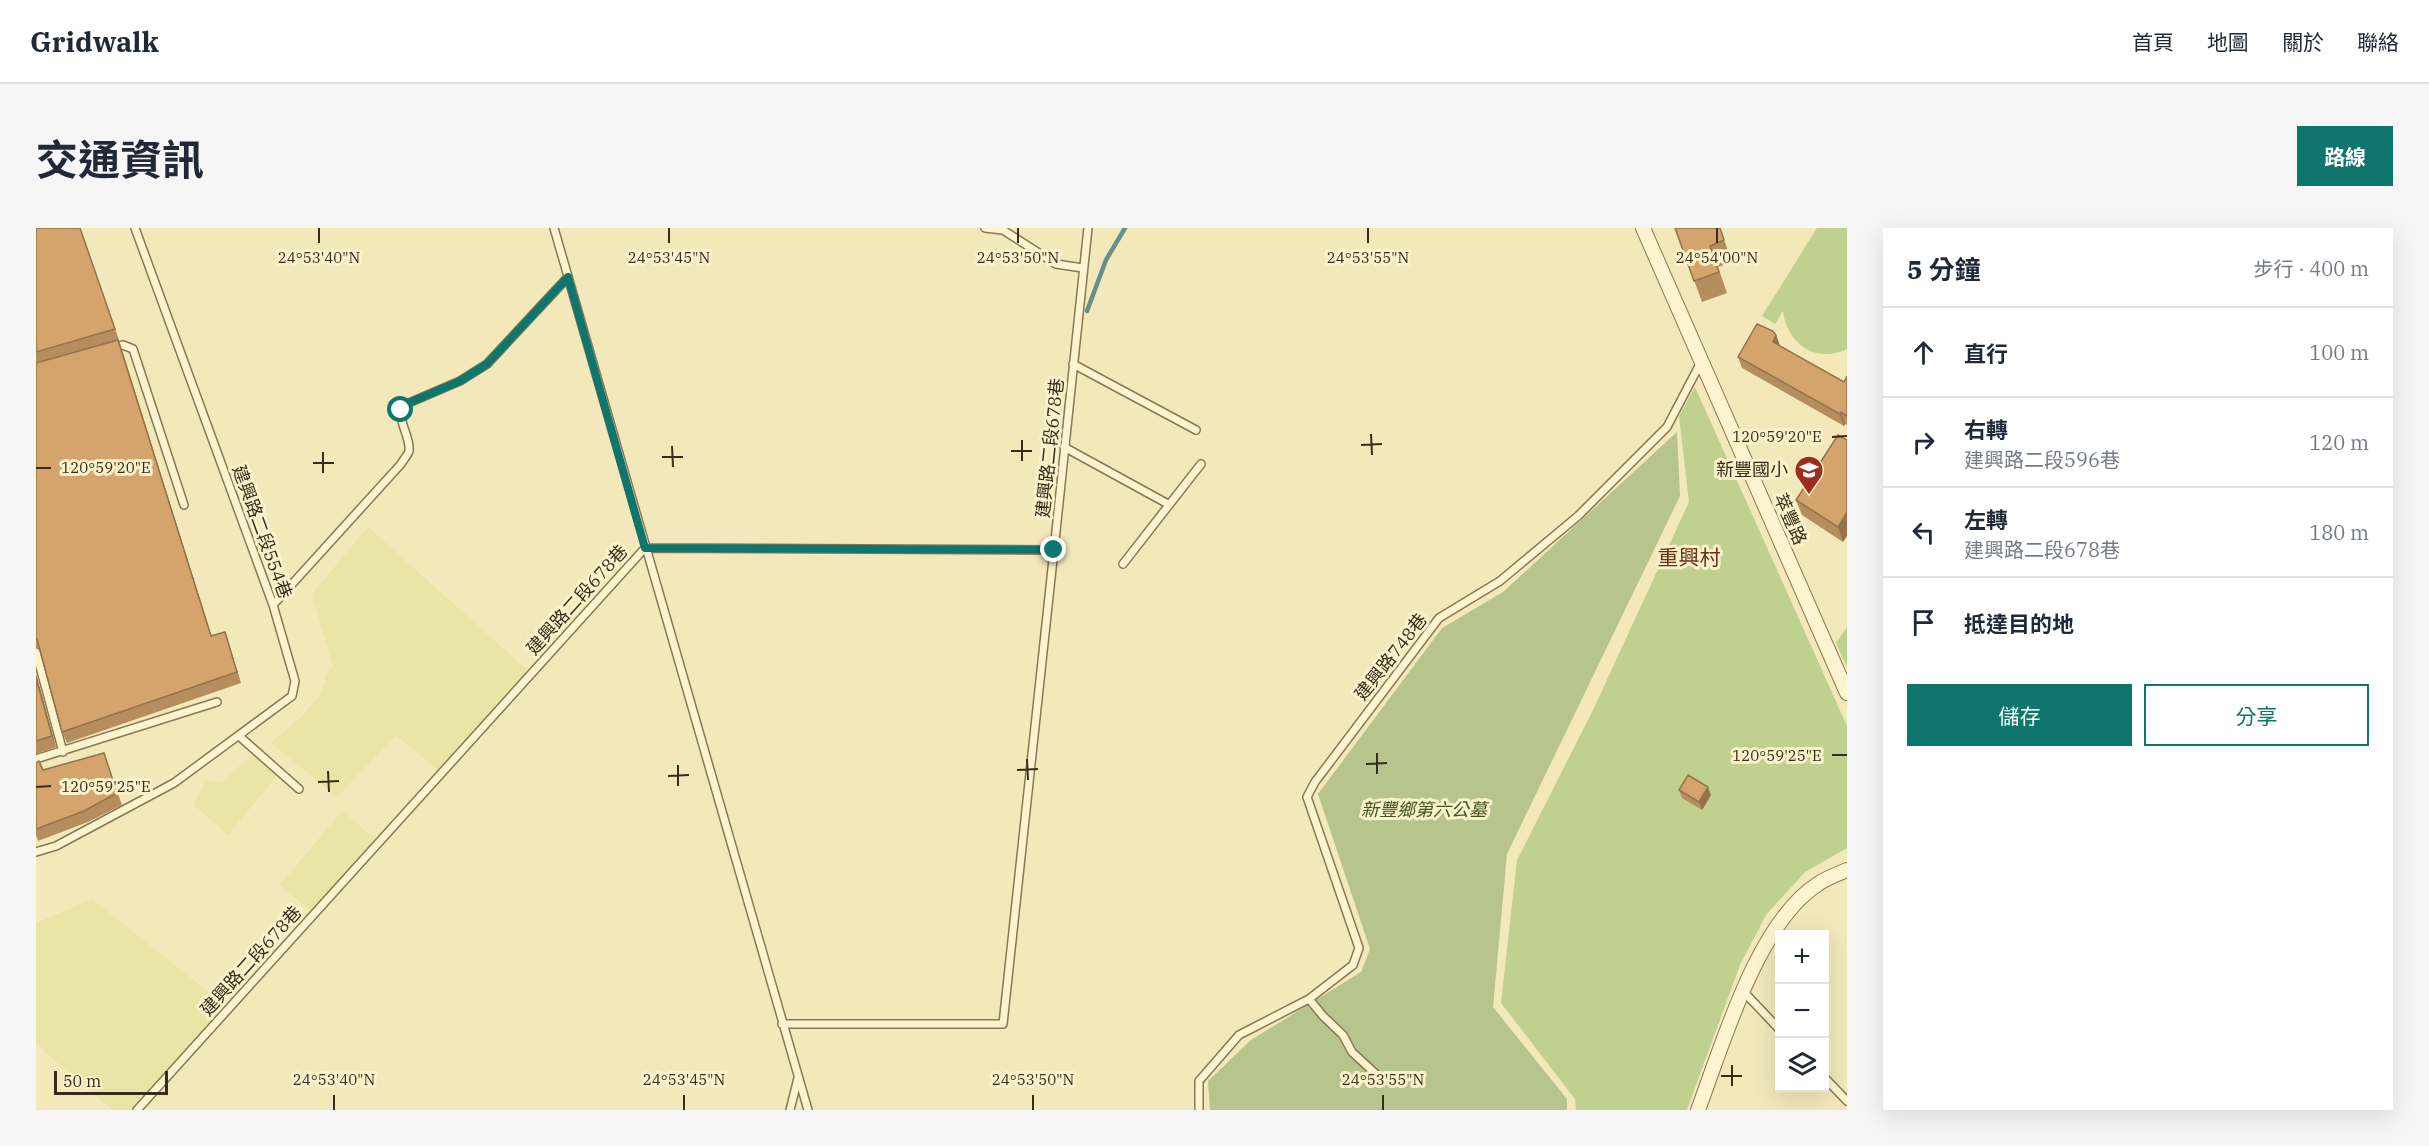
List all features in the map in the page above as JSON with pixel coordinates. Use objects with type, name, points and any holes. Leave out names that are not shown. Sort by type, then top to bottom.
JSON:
[{"type":"street","name":"萃豐路","points":[[1643,228],[1847,693]]},
{"type":"street","points":[[1698,1110],[1742,990],[1782,918],[1817,884],[1847,870]]},
{"type":"lane","name":"建興路二段554巷","points":[[36,852],[56,846],[161,791],[292,696],[295,681],[273,604],[135,228]]},
{"type":"lane","points":[[554,228],[807,1110]]},
{"type":"lane","points":[[985,228],[1003,231],[1056,264],[1083,268]]},
{"type":"lane","name":"建興路二段678巷","points":[[137,1110],[645,548],[1054,550],[1073,364],[1082,303],[1088,228]]},
{"type":"lane","points":[[273,604],[401,464],[409,448],[401,416],[404,405],[473,375],[487,364],[568,277]]},
{"type":"lane","points":[[102,351],[123,345],[133,349],[184,505]]},
{"type":"lane","name":"建興路748巷","points":[[1198,1110],[1200,1081],[1239,1035],[1309,999],[1353,965],[1359,948],[1307,797],[1315,782],[1438,618],[1500,581],[1578,516],[1667,427],[1701,362]]},
{"type":"lane","points":[[1073,364],[1196,430]]},
{"type":"lane","points":[[1064,447],[1168,504]]},
{"type":"lane","points":[[1123,564],[1201,464]]},
{"type":"lane","points":[[782,1023],[1003,1024],[1054,550]]},
{"type":"lane","points":[[36,652],[63,752]]},
{"type":"lane","points":[[36,759],[217,702]]},
{"type":"lane","points":[[239,736],[299,789]]},
{"type":"lane","points":[[1742,990],[1775,1026]]},
{"type":"lane","points":[[1309,999],[1343,1035],[1352,1052],[1378,1076]]},
{"type":"lane","points":[[790,1110],[798,1077]]},
{"type":"lane","points":[[1829,1082],[1847,1101]]},
{"type":"shaded area","points":[[368,527],[534,676],[444,775],[396,735],[337,797],[271,743],[303,715],[321,694],[327,673],[333,666],[312,594]]},
{"type":"shaded area","points":[[256,751],[280,772],[228,835],[194,805],[206,780],[222,782]]},
{"type":"shaded area","points":[[342,811],[381,844],[316,915],[280,885]]},
{"type":"shaded area","points":[[92,899],[230,1009],[137,1110],[112,1110],[36,1044],[36,923]]},
{"type":"green space","points":[[1817,228],[1847,228],[1847,349],[1836,353],[1824,354],[1805,348],[1790,333],[1783,311],[1775,324],[1762,316]]},
{"type":"green space","points":[[1695,387],[1847,726],[1847,848],[1805,872],[1766,915],[1740,965],[1687,1110],[1576,1110],[1575,1099],[1501,1003],[1517,860],[1593,710],[1689,502],[1679,416]]},
{"type":"green space","name":"新豐鄉第六公墓","points":[[1677,432],[1680,496],[1507,854],[1493,1007],[1567,1099],[1567,1110],[1210,1110],[1208,1081],[1251,1040],[1361,972],[1370,949],[1318,794],[1442,628],[1503,592]]},
{"type":"green space","points":[[1847,627],[1847,667],[1836,643]]},
{"type":"building","points":[[36,228],[80,228],[115,329],[36,352]]},
{"type":"building","points":[[1675,228],[1720,228],[1724,240],[1710,246],[1719,272],[1694,281]]},
{"type":"building","points":[[1757,324],[1773,331],[1776,335],[1773,342],[1844,382],[1847,376],[1847,416],[1738,357]]},
{"type":"building","points":[[118,340],[211,636],[225,632],[237,672],[62,732],[36,638],[36,363]]},
{"type":"building","points":[[1838,435],[1847,440],[1847,512],[1838,527],[1796,500]]},
{"type":"building","points":[[36,678],[52,736],[36,741]]},
{"type":"building","points":[[104,753],[117,793],[84,811],[36,829],[36,763],[39,761],[43,770]]},
{"type":"building","points":[[1688,775],[1708,787],[1699,802],[1679,790]]},
{"type":"waterway","points":[[1087,311],[1106,260],[1125,228]]},
{"type":"place","name":"新豐國小","points":[[1809,496]]},
{"type":"district","name":"重興村","points":[[1689,558]]},
{"type":"route","points":[[401,410],[404,405],[473,375],[487,364],[568,277],[645,548],[1054,550]]}]
